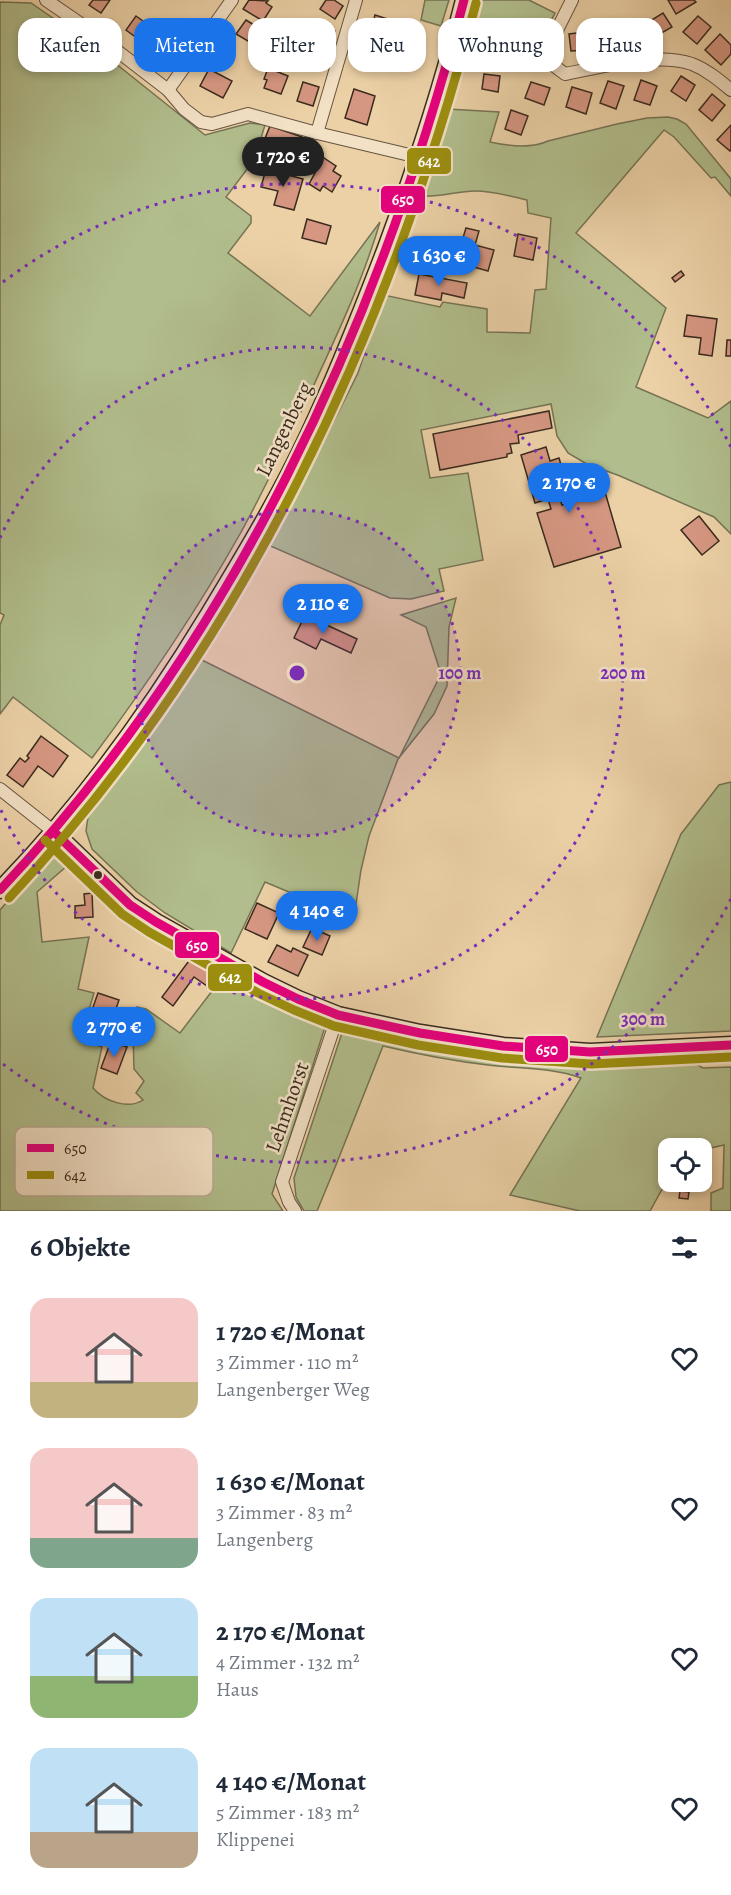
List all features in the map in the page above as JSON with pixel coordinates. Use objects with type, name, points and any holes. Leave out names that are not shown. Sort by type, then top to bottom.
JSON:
[{"type":"main road","name":"Langenberg","points":[[0,890],[53,831],[126,740],[153,702],[250,547],[308,437],[358,322],[405,197],[464,0]]},
{"type":"main road","points":[[53,831],[130,905],[156,922],[272,986],[338,1015],[420,1034],[503,1046],[590,1052],[731,1045]]},
{"type":"street","points":[[46,0],[94,33],[168,90],[184,109],[201,122],[212,124],[248,114],[418,157]]},
{"type":"street","points":[[168,90],[232,0]]},
{"type":"street","points":[[317,133],[356,0]]},
{"type":"street","points":[[572,0],[558,28],[549,62],[566,74],[637,61],[689,63],[703,69],[731,90]]},
{"type":"street","points":[[0,789],[53,831]]},
{"type":"street","name":"Lehmhorst","points":[[295,1211],[282,1182],[338,1015]]},
{"type":"green space","points":[[425,0],[449,0],[443,18],[438,18],[438,25],[426,22],[426,18],[421,18]]},
{"type":"green space","points":[[477,0],[529,0],[555,13],[552,18],[472,18]]},
{"type":"green space","points":[[0,2],[31,3],[53,18],[18,18],[18,72],[122,72],[122,69],[205,135],[250,123],[265,125],[258,148],[281,156],[276,167],[263,165],[248,168],[226,197],[251,216],[251,223],[228,253],[310,316],[380,222],[366,265],[340,328],[250,516],[188,620],[132,704],[92,758],[13,697],[0,714],[0,625],[4,615],[0,613]]},
{"type":"green space","points":[[447,109],[499,112],[490,142],[519,146],[541,144],[647,118],[677,119],[686,124],[731,179],[731,196],[715,177],[711,178],[674,137],[664,130],[576,233],[666,308],[636,387],[708,418],[731,401],[731,534],[714,517],[585,463],[568,453],[557,436],[551,404],[421,430],[430,478],[468,473],[483,560],[439,569],[444,591],[411,599],[390,598],[268,545],[302,485],[358,373],[384,295],[440,307],[443,302],[487,309],[487,332],[530,333],[535,290],[546,289],[551,218],[528,213],[527,200],[495,193],[475,191],[418,196]]},
{"type":"green space","points":[[456,598],[449,627],[447,686],[434,714],[399,757],[441,674],[426,627],[401,615]]},
{"type":"green space","points":[[200,659],[399,758],[369,836],[356,904],[320,905],[265,882],[231,953],[165,913],[137,892],[92,849],[86,831],[88,817]]},
{"type":"green space","points":[[731,782],[731,1031],[597,1037],[681,834],[719,785]]},
{"type":"green space","points":[[59,852],[72,860],[89,885],[67,866],[37,892],[42,942],[89,937],[78,989],[94,993],[80,1039],[102,1047],[93,1088],[103,1097],[123,1104],[143,1100],[136,1093],[144,1081],[134,1069],[133,1034],[137,1007],[146,1009],[180,1033],[225,974],[325,1027],[272,1194],[283,1211],[0,1211],[0,910],[49,853]]},
{"type":"green space","points":[[347,1030],[432,1051],[469,1056],[588,1062],[685,1058],[703,1068],[731,1067],[731,1211],[711,1211],[711,1193],[723,1188],[724,1145],[712,1148],[712,1138],[658,1138],[658,1192],[661,1192],[650,1211],[580,1211],[510,1195],[581,1078],[547,1070],[488,1065],[383,1046],[317,1211],[304,1211],[296,1197],[294,1178],[342,1033]]},
{"type":"building","points":[[93,0],[110,0],[101,13],[89,5]]},
{"type":"building","points":[[249,0],[268,1],[266,3],[272,7],[265,18],[258,18],[243,9]]},
{"type":"building","points":[[326,0],[334,0],[343,6],[336,18],[320,9]]},
{"type":"building","points":[[668,0],[694,0],[696,2],[676,14]]},
{"type":"building","points":[[663,13],[672,27],[663,32],[663,18],[655,18]]},
{"type":"building","points":[[698,16],[711,27],[697,44],[683,32]]},
{"type":"building","points":[[134,19],[134,36],[126,30]]},
{"type":"building","points":[[246,20],[248,21],[248,41],[236,34]]},
{"type":"building","points":[[576,33],[576,51],[571,51],[569,34]]},
{"type":"building","points":[[720,34],[731,45],[731,54],[721,65],[705,50]]},
{"type":"building","points":[[207,72],[215,72],[232,81],[223,98],[200,86]]},
{"type":"building","points":[[267,72],[278,72],[288,76],[281,94],[264,88],[267,80],[264,79]]},
{"type":"building","points":[[484,74],[500,76],[498,92],[482,89]]},
{"type":"building","points":[[681,76],[695,85],[686,101],[671,91]]},
{"type":"building","points":[[641,80],[657,86],[650,105],[634,100]]},
{"type":"building","points":[[608,81],[624,86],[616,109],[600,103]]},
{"type":"building","points":[[303,82],[319,87],[313,106],[297,101]]},
{"type":"building","points":[[531,82],[550,88],[544,105],[525,98]]},
{"type":"building","points":[[572,87],[592,93],[586,114],[566,107]]},
{"type":"building","points":[[354,89],[375,96],[367,125],[345,118]]},
{"type":"building","points":[[712,94],[725,105],[712,121],[699,110]]},
{"type":"building","points":[[511,110],[528,116],[521,135],[505,129]]},
{"type":"building","points":[[731,125],[731,149],[730,151],[717,140]]},
{"type":"building","points":[[270,126],[302,137],[294,157],[262,146]]},
{"type":"building","points":[[318,154],[336,166],[333,171],[341,176],[332,192],[323,186],[320,191],[309,184],[316,171],[310,167]]},
{"type":"building","points":[[266,169],[303,179],[294,210],[274,205],[278,191],[261,187]]},
{"type":"building","points":[[307,219],[331,226],[326,244],[302,238]]},
{"type":"building","points":[[466,228],[479,231],[475,245],[494,250],[488,271],[442,258],[448,237],[462,241]]},
{"type":"building","points":[[518,234],[537,238],[533,260],[514,256]]},
{"type":"building","points":[[681,271],[684,275],[675,282],[672,278]]},
{"type":"building","points":[[419,274],[467,283],[464,298],[442,293],[441,300],[415,295]]},
{"type":"building","points":[[687,315],[717,319],[712,356],[699,354],[701,338],[684,336]]},
{"type":"building","points":[[727,340],[731,340],[731,356],[726,356]]},
{"type":"building","points":[[549,411],[552,428],[518,435],[519,443],[510,444],[512,453],[507,454],[507,457],[440,470],[433,434]]},
{"type":"building","points":[[546,447],[550,461],[559,458],[569,493],[559,496],[562,505],[605,492],[621,547],[554,567],[537,513],[551,509],[548,499],[535,503],[521,455]]},
{"type":"building","points":[[699,516],[719,541],[702,555],[681,530]]},
{"type":"building","points":[[305,615],[357,639],[351,653],[321,639],[316,649],[294,638]]},
{"type":"building","points":[[41,736],[68,756],[53,777],[38,766],[23,787],[7,775],[20,758],[25,762],[29,758],[27,756]]},
{"type":"building","points":[[92,893],[93,917],[75,918],[75,906],[85,905],[84,894]]},
{"type":"building","points":[[257,903],[279,913],[267,939],[245,929]]},
{"type":"building","points":[[312,928],[330,936],[322,955],[303,947]]},
{"type":"building","points":[[277,945],[291,952],[293,948],[308,955],[298,976],[268,962]]},
{"type":"building","points":[[194,954],[218,972],[207,986],[194,977],[173,1006],[162,997]]},
{"type":"building","points":[[98,993],[119,1000],[105,1040],[84,1033]]},
{"type":"building","points":[[111,1041],[127,1047],[117,1074],[101,1068]]},
{"type":"building","points":[[680,1192],[689,1192],[688,1199],[679,1198]]},
{"type":"transit line","name":"650","points":[[0,890],[83,794],[159,692],[227,586],[288,475],[341,360],[388,242],[429,122],[464,0]]},
{"type":"transit line","name":"642","points":[[9,898],[93,802],[169,699],[237,592],[298,480],[352,365],[400,247],[441,126],[476,3]]},
{"type":"transit line","name":"650","points":[[53,831],[130,905],[156,922],[263,982],[338,1015],[420,1033],[503,1046],[590,1052],[731,1045]]},
{"type":"transit line","name":"642","points":[[45,840],[122,914],[149,932],[258,993],[334,1026],[418,1045],[502,1058],[591,1064],[731,1057]]}]
